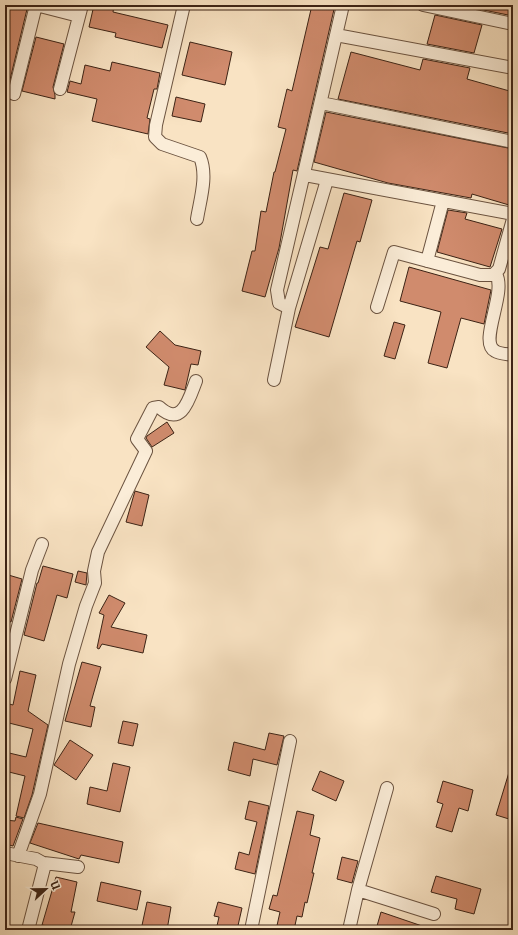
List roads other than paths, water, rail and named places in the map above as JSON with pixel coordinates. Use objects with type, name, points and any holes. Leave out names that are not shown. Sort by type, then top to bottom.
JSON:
[{"type":"street","points":[[14,94],[36,5],[80,11],[60,89]]},
{"type":"street","points":[[184,5],[156,125],[155,137],[162,144],[200,158],[204,166],[197,219]]},
{"type":"street","points":[[289,308],[279,303],[277,290],[305,175],[343,5]]},
{"type":"street","points":[[423,5],[513,24]]},
{"type":"street","points":[[336,35],[513,68]]},
{"type":"street","points":[[321,103],[513,142]]},
{"type":"street","points":[[305,175],[513,214]]},
{"type":"street","points":[[274,380],[289,308],[327,180]]},
{"type":"street","points":[[427,262],[443,201]]},
{"type":"street","points":[[496,274],[513,219]]},
{"type":"street","points":[[377,307],[394,252],[427,262],[485,276],[496,274]]},
{"type":"street","points":[[496,274],[500,280],[500,291],[489,334],[491,348],[495,352],[513,355]]},
{"type":"street","points":[[18,856],[40,794],[71,658],[86,606],[96,583],[94,570],[98,552],[146,451],[137,439],[153,408],[159,407],[167,415],[174,415],[182,411],[196,381]]},
{"type":"street","points":[[5,679],[32,570],[42,544]]},
{"type":"street","points":[[251,930],[290,741]]},
{"type":"street","points":[[349,930],[358,890],[386,788]]},
{"type":"street","points":[[5,853],[36,859],[44,863],[78,867]]},
{"type":"street","points":[[28,930],[44,863]]},
{"type":"street","points":[[358,890],[434,914]]}]
